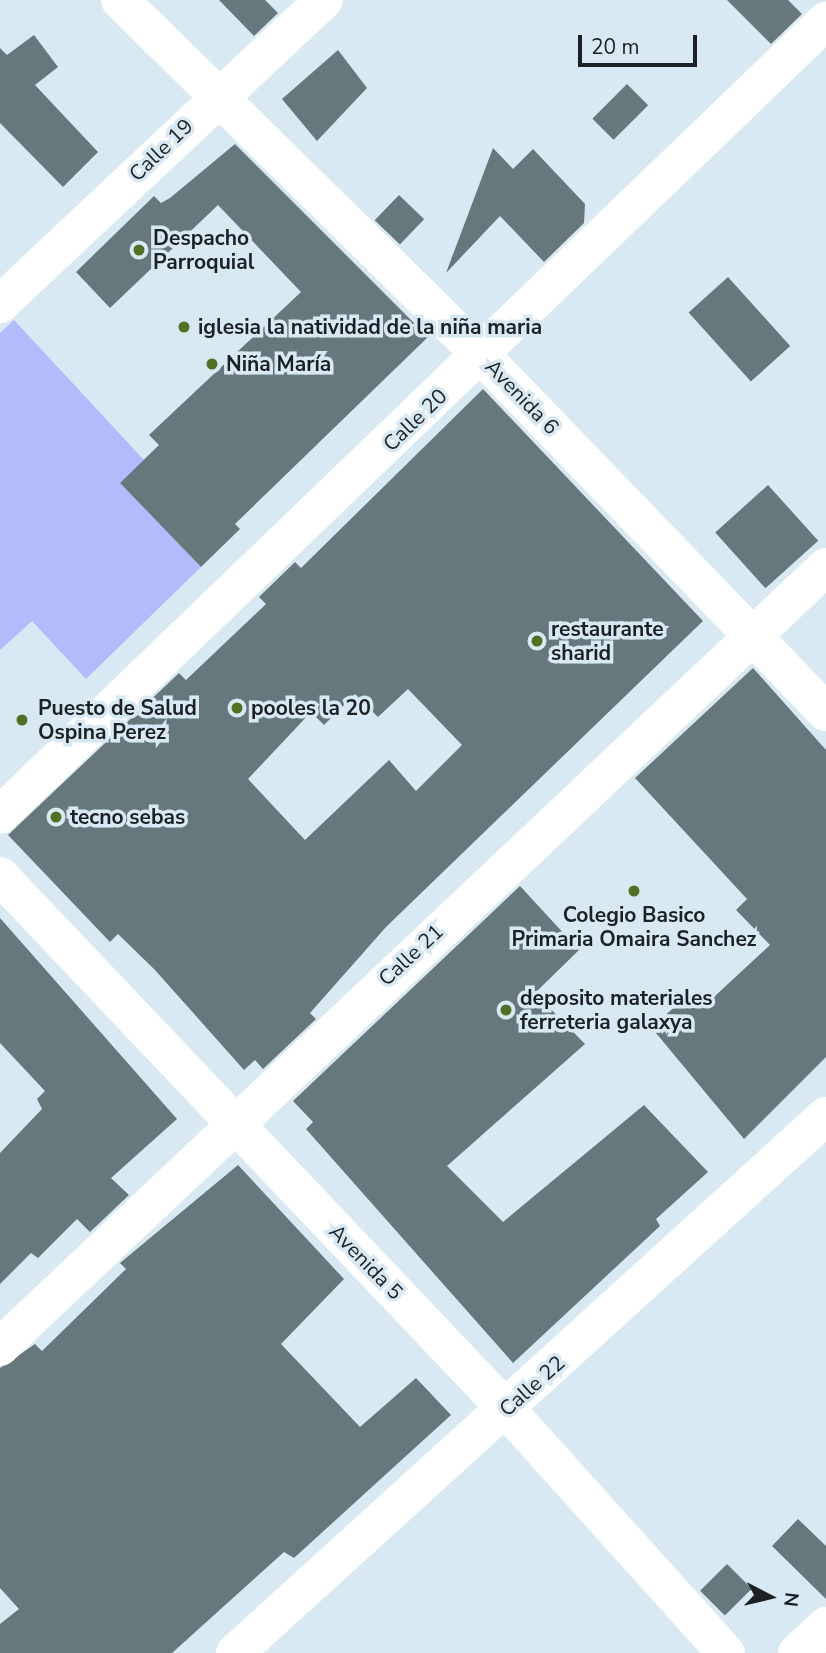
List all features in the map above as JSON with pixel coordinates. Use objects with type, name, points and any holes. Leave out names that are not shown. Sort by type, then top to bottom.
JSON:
[{"type":"street","name":"Avenida 6","points":[[120,0],[214,99],[482,356],[826,712]]},
{"type":"street","name":"Calle 19","points":[[0,304],[214,99],[324,0]]},
{"type":"street","name":"Calle 20","points":[[0,815],[482,356],[826,21]]},
{"type":"street","name":"Calle 21","points":[[0,1347],[232,1122],[826,567]]},
{"type":"street","name":"Avenida 5","points":[[0,876],[507,1410],[726,1653]]},
{"type":"street","name":"Calle 22","points":[[235,1653],[507,1410],[826,1116]]},
{"type":"street","points":[[797,1653],[826,1626]]},
{"type":"shaded area","points":[[14,320],[144,460],[120,483],[201,567],[86,679],[32,621],[0,650],[0,333]]},
{"type":"building","points":[[219,0],[265,0],[278,13],[254,36]]},
{"type":"building","points":[[727,0],[788,0],[802,14],[771,44]]},
{"type":"building","points":[[34,35],[58,67],[35,85],[98,152],[63,187],[0,123],[0,48],[7,55]]},
{"type":"building","points":[[338,50],[367,88],[317,141],[282,99]]},
{"type":"building","points":[[627,84],[648,105],[614,140],[592,119]]},
{"type":"building","points":[[235,144],[428,337],[235,524],[240,529],[201,567],[120,483],[159,445],[149,435],[301,292],[218,205],[110,308],[76,272],[154,196],[161,203],[170,198]]},
{"type":"building","points":[[493,148],[513,169],[533,149],[585,204],[584,223],[544,262],[500,216],[446,273]]},
{"type":"building","points":[[399,195],[424,219],[400,244],[375,220]]},
{"type":"building","points":[[728,277],[790,346],[751,382],[689,312]]},
{"type":"building","points":[[483,389],[703,621],[386,927],[310,1013],[316,1019],[263,1069],[255,1060],[244,1070],[155,970],[118,934],[110,942],[8,835],[179,673],[186,680],[266,604],[259,597],[295,562],[301,568]],"holes":[[[408,689],[462,745],[416,791],[389,760],[305,840],[248,779],[311,712],[324,725],[355,694],[378,717]]]},
{"type":"building","points":[[768,485],[818,541],[765,588],[715,533]]},
{"type":"building","points":[[753,668],[826,750],[826,1057],[744,1139],[651,1027],[689,995],[701,1009],[770,945],[736,910],[747,899],[635,778]]},
{"type":"building","points":[[520,886],[579,950],[535,993],[585,1044],[447,1166],[503,1222],[644,1105],[708,1172],[656,1219],[660,1226],[513,1363],[306,1129],[313,1122],[293,1101]]},
{"type":"building","points":[[0,918],[177,1119],[111,1178],[129,1195],[90,1232],[77,1219],[38,1258],[31,1253],[0,1284],[0,1153],[42,1109],[37,1099],[45,1091],[0,1043]]},
{"type":"building","points":[[238,1165],[344,1279],[281,1344],[360,1427],[416,1378],[451,1415],[294,1558],[284,1552],[172,1653],[0,1653],[0,1624],[19,1609],[0,1588],[0,1368],[35,1344],[42,1351],[126,1269],[120,1263]]},
{"type":"building","points":[[798,1519],[826,1546],[826,1599],[772,1546]]},
{"type":"building","points":[[727,1564],[752,1589],[725,1616],[700,1591]]},
{"type":"place","name":"Despacho Parroquial","points":[[139,250]]},
{"type":"place","name":"iglesia la natividad de la niña maria","points":[[184,327]]},
{"type":"place","name":"Niña María","points":[[212,364]]},
{"type":"place","name":"restaurante sharid","points":[[537,641]]},
{"type":"place","name":"pooles la 20","points":[[237,708]]},
{"type":"place","name":"Puesto de Salud Ospina Perez","points":[[22,720]]},
{"type":"place","name":"tecno sebas","points":[[56,817]]},
{"type":"place","name":"Colegio Basico Primaria Omaira Sanchez","points":[[634,891]]},
{"type":"place","name":"deposito materiales ferreteria galaxya","points":[[506,1010]]}]
